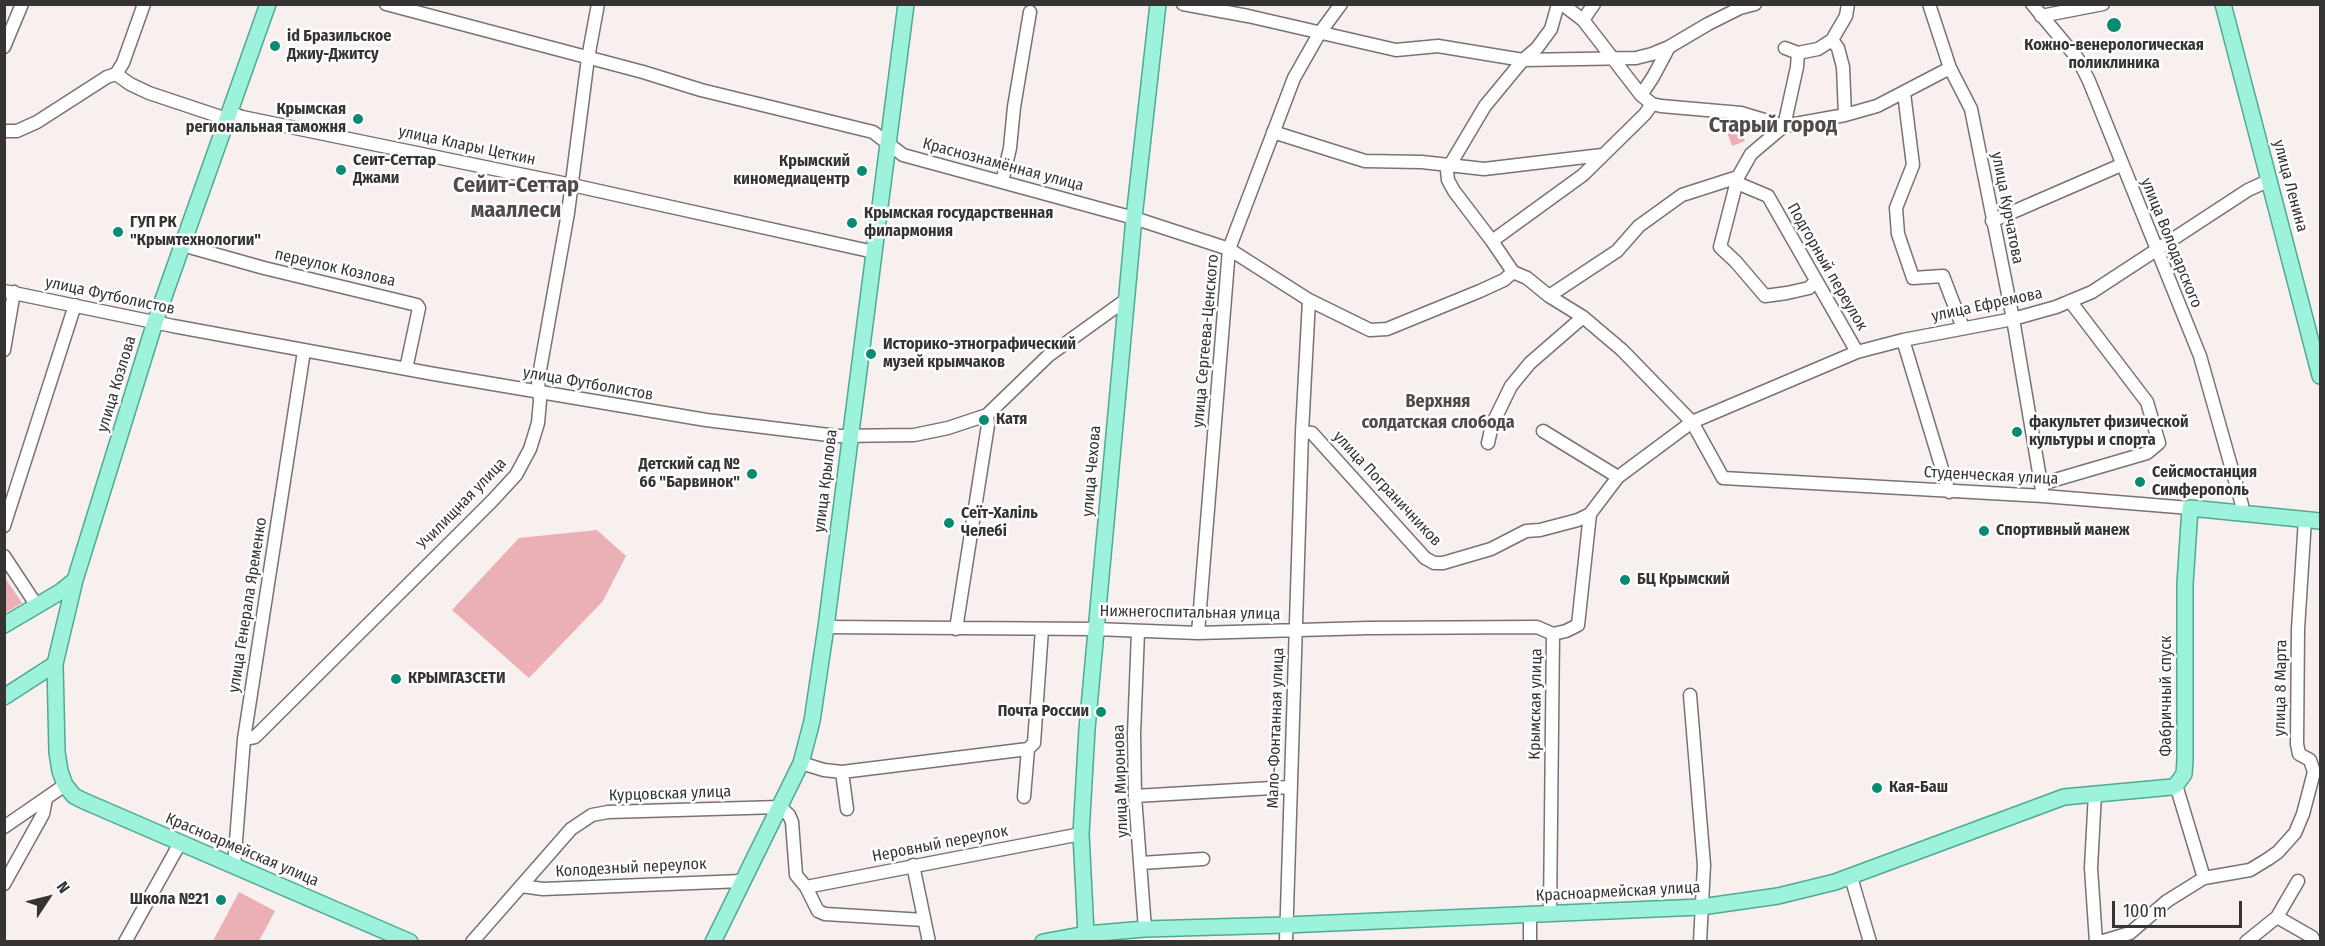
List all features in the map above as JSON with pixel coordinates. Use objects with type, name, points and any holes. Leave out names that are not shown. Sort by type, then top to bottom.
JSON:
[{"type":"main road","name":"улица Козлова","points":[[65,785],[57,752],[55,664],[75,580],[155,322],[268,4]]},
{"type":"main road","name":"улица Крылова","points":[[713,942],[801,763],[812,721],[906,4]]},
{"type":"main road","name":"улица Чехова","points":[[1086,938],[1081,834],[1086,739],[1134,218],[1158,4]]},
{"type":"main road","name":"улица Ленина","points":[[2223,4],[2320,376]]},
{"type":"main road","name":"Студенческая улица","points":[[2190,508],[2313,520]]},
{"type":"main road","name":"Фабричный спуск","points":[[2176,785],[2184,774],[2186,760],[2185,584],[2190,508]]},
{"type":"main road","points":[[4,625],[75,580]]},
{"type":"main road","points":[[37,606],[55,612],[63,628]]},
{"type":"main road","points":[[4,697],[55,664]]},
{"type":"main road","name":"Красноармейская улица","points":[[65,785],[74,796],[410,942]]},
{"type":"main road","name":"Красноармейская улица","points":[[1043,942],[1145,929],[1701,907],[1798,892],[1851,877],[2064,796],[2167,789],[2176,785]]},
{"type":"street","points":[[4,47],[22,4]]},
{"type":"street","points":[[4,131],[17,131],[37,122],[106,77],[116,74],[123,63],[144,4]]},
{"type":"street","name":"Краснознамённая улица","points":[[386,4],[701,90],[873,132],[903,155],[1134,218],[1229,249],[1309,300],[1370,330],[1387,328],[1496,284],[1513,272]]},
{"type":"street","name":"Училищная улица","points":[[244,739],[255,737],[516,475],[530,449],[538,423],[538,381],[572,185],[588,58],[598,4]]},
{"type":"street","points":[[1183,4],[1248,16],[1396,50],[1438,46],[1523,60],[1636,58],[1670,47],[1708,24],[1748,5]]},
{"type":"street","name":"улица Сергеева-Ценского","points":[[1198,633],[1229,249],[1294,78],[1319,34],[1341,4]]},
{"type":"street","points":[[1590,514],[1617,477],[1692,422],[1622,350],[1583,317],[1549,296],[1527,278],[1513,272],[1448,180],[1447,170],[1485,106],[1523,60],[1537,48],[1551,28],[1560,4],[1583,20],[1641,95],[1652,104],[1741,112],[1784,126],[1845,115],[1877,106],[1950,68]]},
{"type":"street","points":[[1583,20],[1594,4]]},
{"type":"street","points":[[1785,48],[1798,54],[1818,49],[1832,40],[1846,16],[1848,4]]},
{"type":"street","name":"улица Курчатова","points":[[1929,4],[1950,68],[1971,109],[2013,319],[2042,490]]},
{"type":"street","name":"улица Володарского","points":[[2032,4],[2078,59],[2089,81],[2200,357],[2242,505],[2241,512]]},
{"type":"street","points":[[2041,16],[2103,4]]},
{"type":"street","points":[[1002,182],[1010,148],[1014,107],[1030,12]]},
{"type":"street","points":[[1832,40],[1839,48],[1843,67],[1845,115]]},
{"type":"street","points":[[1641,95],[1670,47]]},
{"type":"street","points":[[1798,54],[1784,126],[1751,154],[1738,180],[1720,248],[1736,262],[1765,296],[1809,288],[1816,280]]},
{"type":"street","name":"улица Клары Цеткин","points":[[116,74],[149,93],[228,116],[572,185],[874,252]]},
{"type":"street","points":[[1904,93],[1913,165],[1896,208],[1898,234],[1913,278],[1943,276],[1963,328]]},
{"type":"street","points":[[1492,241],[1583,175],[1645,114],[1652,104]]},
{"type":"street","points":[[1273,132],[1365,161],[1449,164],[1484,169],[1602,155]]},
{"type":"street","points":[[1992,221],[2121,165]]},
{"type":"street","points":[[1549,296],[1617,251],[1639,226],[1682,195],[1738,180]]},
{"type":"street","name":"Подгорный переулок","points":[[1738,180],[1768,196],[1857,352]]},
{"type":"street","name":"улица Ефремова","points":[[1692,422],[1857,352],[2056,308],[2092,292],[2248,190],[2270,180]]},
{"type":"street","name":"переулок Козлова","points":[[182,245],[276,271],[417,305],[419,308],[406,369]]},
{"type":"street","points":[[4,350],[9,292]]},
{"type":"street","name":"улица Футболистов","points":[[9,292],[406,369],[706,420],[837,436],[914,435],[987,416],[1048,356],[1127,298]]},
{"type":"street","name":"Мало-Фонтанная улица","points":[[1286,942],[1302,432],[1309,300]]},
{"type":"street","points":[[2042,490],[2147,453],[2159,443],[2147,402],[2070,301]]},
{"type":"street","points":[[4,526],[75,305]]},
{"type":"street","points":[[1488,443],[1492,425],[1511,386],[1530,363],[1583,317]]},
{"type":"street","points":[[1903,340],[1949,492]]},
{"type":"street","name":"улица Генерала Яременко","points":[[234,866],[244,739],[304,351]]},
{"type":"street","points":[[956,629],[988,425],[987,416]]},
{"type":"street","name":"Студенческая улица","points":[[1692,422],[1723,478],[1949,492],[2042,490],[2190,508]]},
{"type":"street","points":[[1543,431],[1617,477]]},
{"type":"street","name":"улица Пограничников","points":[[1302,432],[1312,433],[1425,558],[1434,562],[1443,563],[1491,549],[1527,531],[1562,526],[1590,514]]},
{"type":"street","name":"Крымская улица","points":[[1550,913],[1553,633],[1566,631],[1578,625],[1590,514]]},
{"type":"street","name":"улица 8 Марта","points":[[2098,942],[2130,933],[2167,901],[2204,878],[2250,870],[2278,852],[2295,833],[2310,788],[2314,766],[2310,760],[2299,754],[2297,744],[2298,629],[2313,520]]},
{"type":"street","points":[[4,555],[37,606]]},
{"type":"street","name":"Нижнегоспитальная улица","points":[[826,627],[1095,629],[1198,633],[1537,627],[1553,633]]},
{"type":"street","points":[[801,763],[824,770],[842,772],[1028,749],[1034,743],[1042,629]]},
{"type":"street","name":"улица Миронова","points":[[1138,632],[1134,734],[1135,796],[1145,929]]},
{"type":"street","points":[[1690,695],[1704,854],[1700,942]]},
{"type":"street","points":[[1024,797],[1028,749]]},
{"type":"street","points":[[842,772],[847,809]]},
{"type":"street","points":[[4,826],[65,785]]},
{"type":"street","points":[[2176,785],[2204,878]]},
{"type":"street","points":[[1135,796],[1290,788]]},
{"type":"street","points":[[2095,793],[2091,868],[2098,942]]},
{"type":"street","points":[[4,884],[43,814],[46,799]]},
{"type":"street","points":[[780,807],[789,815],[792,822],[796,874],[821,913],[924,920]]},
{"type":"street","name":"Курцовская улица","points":[[472,942],[571,829],[592,814],[780,807]]},
{"type":"street","name":"Неровный переулок","points":[[806,887],[1081,834]]},
{"type":"street","points":[[125,942],[180,843]]},
{"type":"street","points":[[1141,863],[1203,859]]},
{"type":"street","points":[[913,865],[929,942]]},
{"type":"street","points":[[1851,877],[1870,942]]},
{"type":"street","points":[[2246,942],[2277,917],[2298,880]]},
{"type":"street","name":"Колодезный переулок","points":[[520,886],[543,889],[742,881]]},
{"type":"street","points":[[1530,914],[1530,942]]},
{"type":"street","points":[[2277,917],[2312,937],[2315,942]]},
{"type":"shaded area","points":[[1736,119],[1745,141],[1732,146],[1724,124]]},
{"type":"shaded area","points":[[597,530],[626,556],[603,601],[529,678],[452,610],[519,538]]},
{"type":"shaded area","points":[[4,576],[22,603],[5,613],[4,613]]},
{"type":"shaded area","points":[[239,892],[275,911],[259,941],[213,941]]},
{"type":"place","name":"Кожно-венерологическая поликлиника","points":[[2114,25]]},
{"type":"place","name":"id Бразильское Джиу-Джитсу","points":[[275,46]]},
{"type":"place","name":"Крымская региональная таможня","points":[[358,119]]},
{"type":"place","name":"Сеит-Сеттар Джами","points":[[341,170]]},
{"type":"place","name":"Крымский киномедиацентр","points":[[862,171]]},
{"type":"place","name":"Крымская государственная филармония","points":[[852,223]]},
{"type":"place","name":"ГУП РК \"Крымтехнологии\"","points":[[118,232]]},
{"type":"place","name":"Историко-этнографический музей крымчаков","points":[[871,354]]},
{"type":"place","name":"Катя","points":[[984,420]]},
{"type":"place","name":"факультет физической культуры и спорта","points":[[2017,432]]},
{"type":"place","name":"Детский сад № 66 \"Барвинок\"","points":[[752,474]]},
{"type":"place","name":"Сейсмостанция Симферополь","points":[[2140,482]]},
{"type":"place","name":"Сеїт-Халіль Челебі","points":[[949,523]]},
{"type":"place","name":"Спортивный манеж","points":[[1984,531]]},
{"type":"place","name":"БЦ Крымский","points":[[1625,580]]},
{"type":"place","name":"КРЫМГАЗСЕТИ","points":[[396,679]]},
{"type":"place","name":"Почта России","points":[[1101,712]]},
{"type":"place","name":"Кая-Баш","points":[[1877,788]]},
{"type":"place","name":"Школа №21","points":[[221,900]]},
{"type":"district","name":"Старый город","points":[[1773,126]]},
{"type":"district","name":"Сейит-Сеттар мааллеси","points":[[516,198]]},
{"type":"district","name":"Верхняя солдатская слобода","points":[[1438,412]]}]
